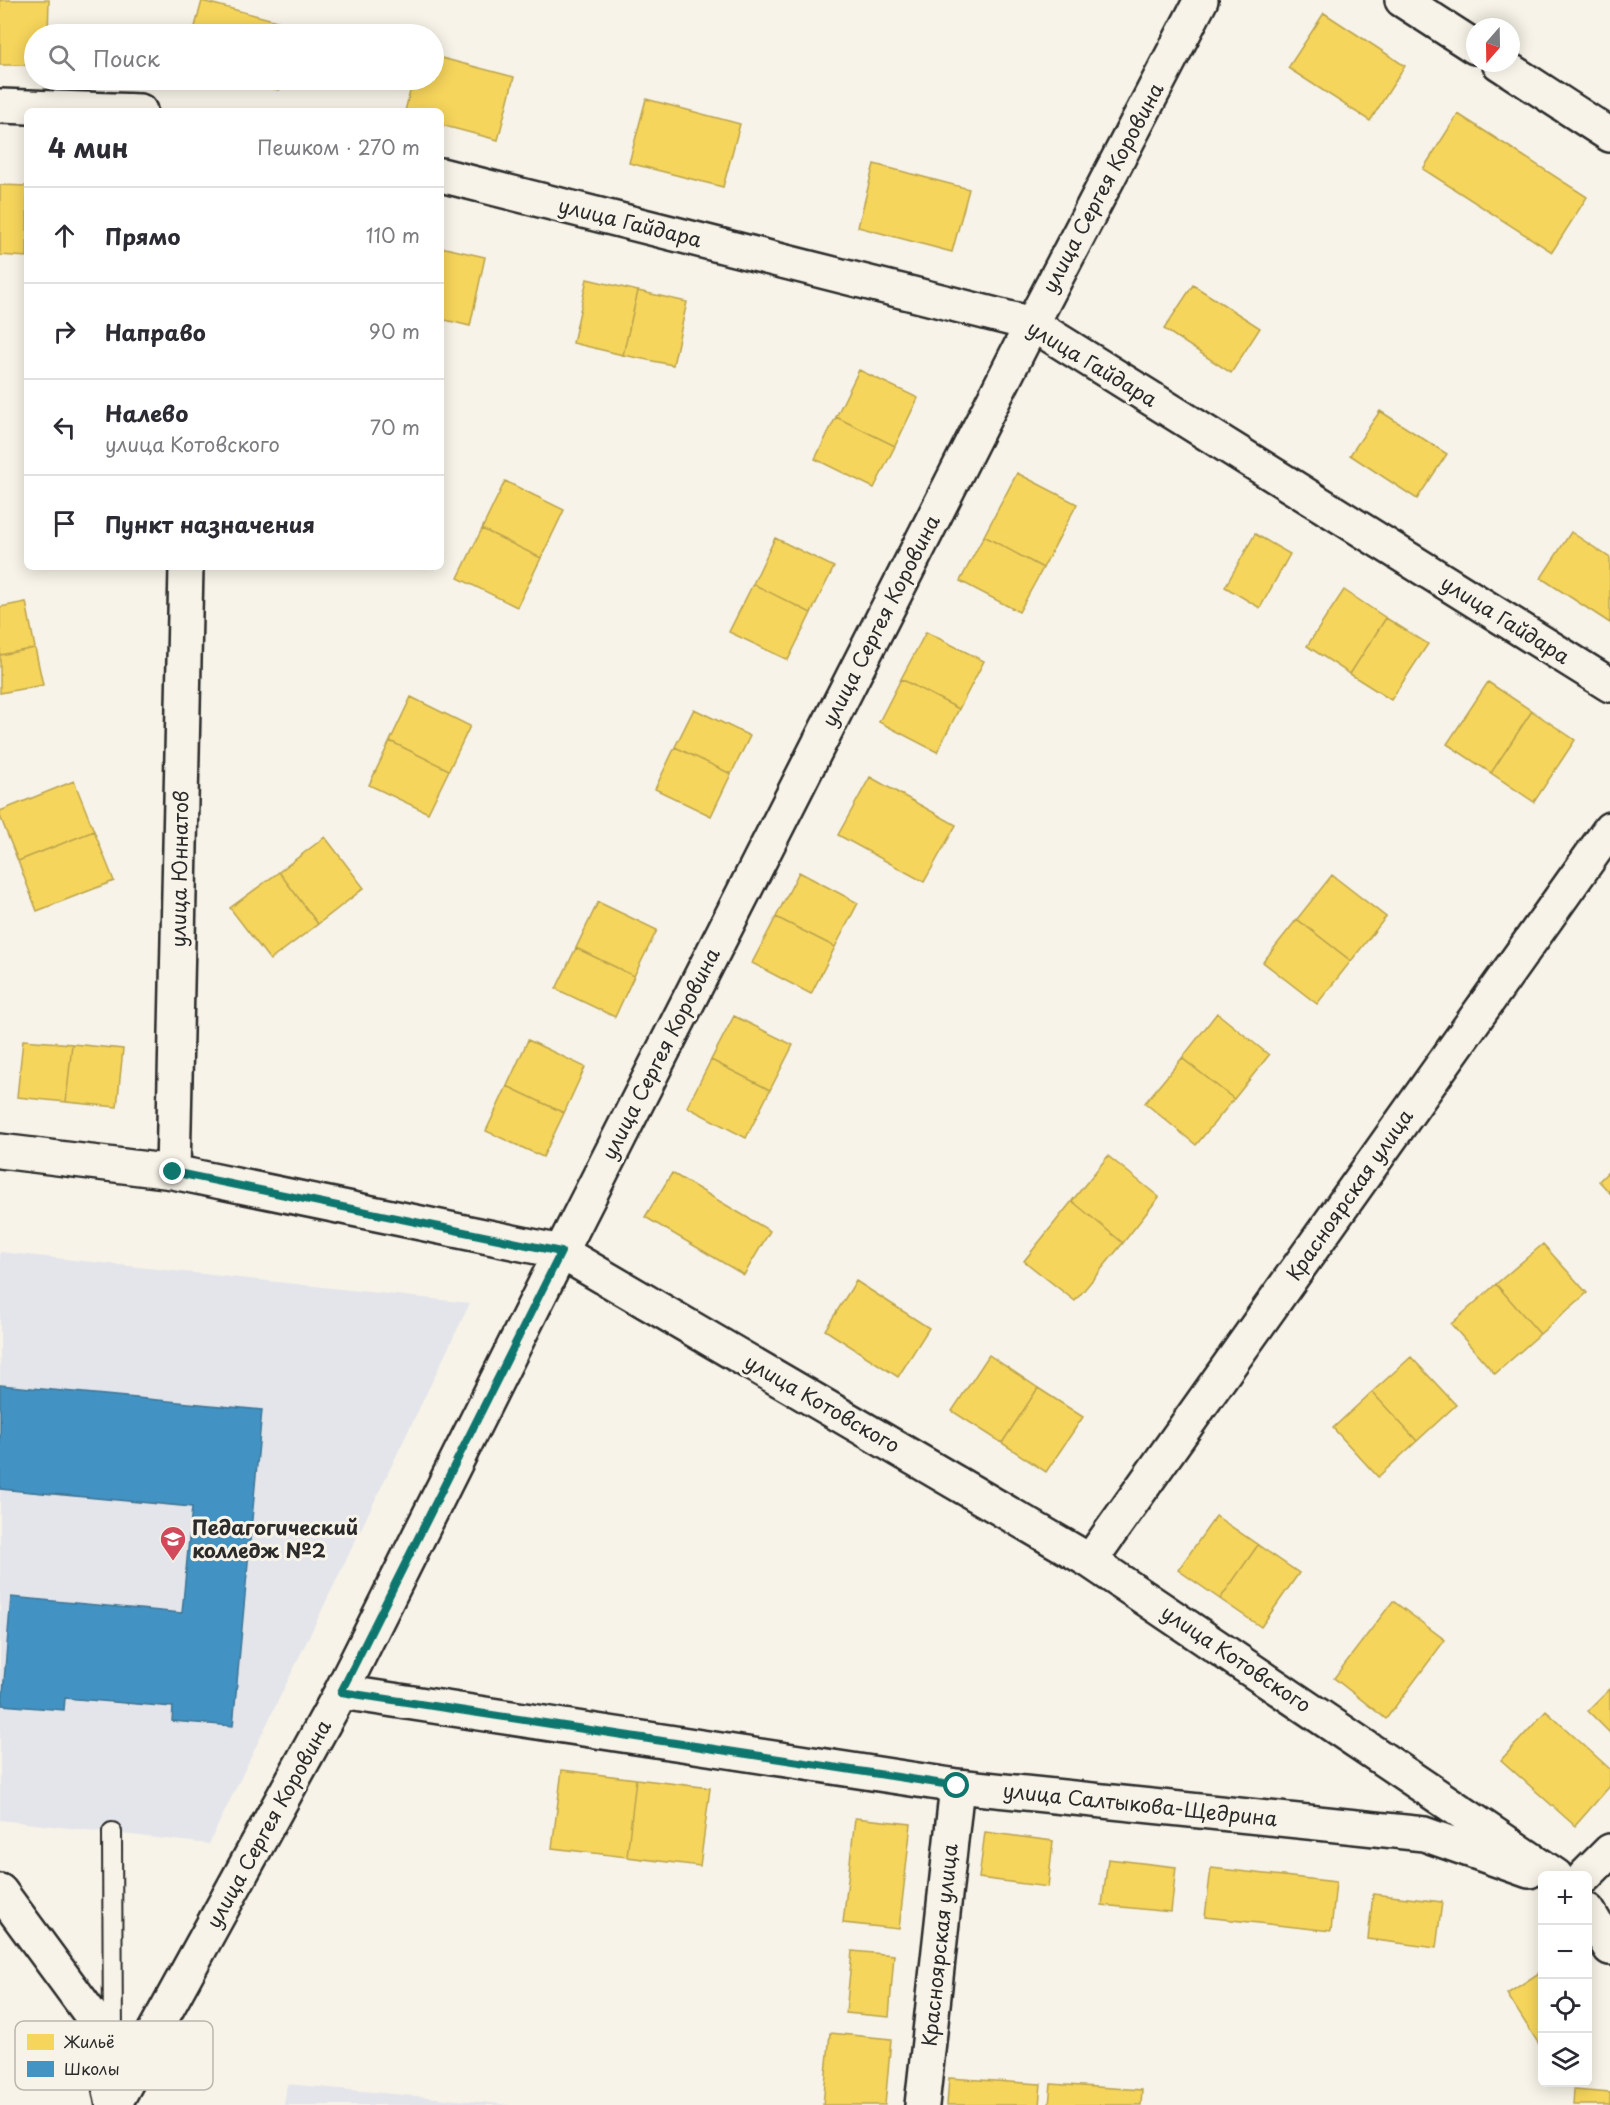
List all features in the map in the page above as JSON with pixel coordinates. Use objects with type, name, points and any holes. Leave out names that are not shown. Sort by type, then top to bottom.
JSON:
[{"type":"street","name":"улица Сергея Коровина","points":[[159,2021],[341,1692],[561,1252],[1032,324],[1201,0]]},
{"type":"street","points":[[1402,0],[1466,41]]},
{"type":"street","points":[[1513,72],[1610,135]]},
{"type":"street","points":[[0,106],[56,108]]},
{"type":"street","name":"улица Гайдара","points":[[444,176],[1032,324],[1610,685]]},
{"type":"street","name":"улица Юннатов","points":[[173,1172],[186,570]]},
{"type":"street","name":"Красноярская улица","points":[[1090,1561],[1610,829]]},
{"type":"street","name":"улица Котовского","points":[[0,1151],[173,1172],[561,1252],[1090,1561],[1550,1871]]},
{"type":"street","name":"улица Салтыкова-Щедрина","points":[[341,1692],[957,1786],[1424,1834],[1538,1875]]},
{"type":"street","name":"Красноярская улица","points":[[922,2105],[957,1786]]},
{"type":"street","points":[[1589,1871],[1610,1851]]},
{"type":"street","points":[[0,1891],[96,2021]]},
{"type":"street","points":[[1592,1919],[1610,1948]]},
{"type":"street","points":[[110,2090],[113,2105]]},
{"type":"street","name":"улица Сергея Коровина","points":[[113,2105],[121,2090]]},
{"type":"lane","points":[[112,1832],[113,2021]]},
{"type":"lane","points":[[113,2090],[113,2105]]},
{"type":"shaded area","name":"Педагогический колледж №2","points":[[0,1252],[470,1303],[209,1844],[0,1820]]},
{"type":"shaded area","points":[[287,2084],[511,2105],[284,2105]]},
{"type":"building: Жильё","points":[[0,0],[49,0],[48,24],[24,24],[24,65],[0,65]]},
{"type":"building: Жильё","points":[[202,1],[288,24],[196,24]]},
{"type":"building: Жильё","points":[[1324,13],[1405,66],[1370,121],[1288,68]]},
{"type":"building: Жильё","points":[[444,59],[514,77],[498,140],[444,126],[444,108],[406,108],[410,90],[444,90]]},
{"type":"building: Жильё","points":[[646,99],[740,124],[723,187],[629,163]]},
{"type":"building: Жильё","points":[[1458,114],[1587,197],[1552,252],[1423,169]]},
{"type":"building: Жильё","points":[[874,164],[969,189],[952,252],[858,227]]},
{"type":"building: Жильё","points":[[0,185],[24,186],[24,257],[0,255]]},
{"type":"building: Жильё","points":[[444,248],[485,257],[470,326],[444,320]]},
{"type":"building: Жильё","points":[[587,279],[638,291],[623,355],[573,343]]},
{"type":"building: Жильё","points":[[1193,285],[1260,328],[1231,373],[1164,329]]},
{"type":"building: Жильё","points":[[638,291],[687,302],[673,365],[623,355]]},
{"type":"building: Жильё","points":[[859,370],[918,398],[895,446],[836,417]]},
{"type":"building: Жильё","points":[[1380,411],[1447,454],[1417,499],[1350,455]]},
{"type":"building: Жильё","points":[[836,417],[895,446],[874,488],[815,459]]},
{"type":"building: Жильё","points":[[1017,473],[1077,504],[1043,568],[984,536]]},
{"type":"building: Жильё","points":[[505,481],[564,510],[541,558],[482,529]]},
{"type":"building: Жильё","points":[[482,529],[541,558],[517,607],[458,578]]},
{"type":"building: Жильё","points":[[1571,532],[1610,558],[1610,623],[1541,578]]},
{"type":"building: Жильё","points":[[1255,534],[1290,554],[1260,608],[1225,587]]},
{"type":"building: Жильё","points":[[984,536],[1043,568],[1019,612],[960,581]]},
{"type":"building: Жильё","points":[[775,538],[834,567],[811,613],[753,584]]},
{"type":"building: Жильё","points":[[753,584],[811,613],[788,660],[729,632]]},
{"type":"building: Жильё","points":[[1344,590],[1386,618],[1350,674],[1307,646]]},
{"type":"building: Жильё","points":[[26,602],[35,648],[0,655],[0,607]]},
{"type":"building: Жильё","points":[[1386,618],[1428,644],[1391,700],[1350,674]]},
{"type":"building: Жильё","points":[[926,632],[984,661],[959,709],[901,679]]},
{"type":"building: Жильё","points":[[35,648],[43,685],[0,693],[0,655]]},
{"type":"building: Жильё","points":[[901,679],[959,709],[937,752],[879,722]]},
{"type":"building: Жильё","points":[[1488,682],[1532,711],[1491,773],[1447,744]]},
{"type":"building: Жильё","points":[[411,697],[470,726],[449,770],[390,741]]},
{"type":"building: Жильё","points":[[694,709],[750,736],[731,774],[675,747]]},
{"type":"building: Жильё","points":[[1532,711],[1575,740],[1534,802],[1491,773]]},
{"type":"building: Жильё","points":[[390,741],[449,770],[428,813],[369,785]]},
{"type":"building: Жильё","points":[[675,747],[731,774],[711,816],[655,789]]},
{"type":"building: Жильё","points":[[870,777],[956,825],[924,882],[838,835]]},
{"type":"building: Жильё","points":[[74,781],[94,831],[18,861],[0,811]]},
{"type":"building: Жильё","points":[[94,831],[114,881],[37,911],[18,861]]},
{"type":"building: Жильё","points":[[325,837],[364,888],[318,924],[279,872]]},
{"type":"building: Жильё","points":[[279,872],[318,924],[270,960],[230,908]]},
{"type":"building: Жильё","points":[[799,872],[858,903],[835,947],[776,917]]},
{"type":"building: Жильё","points":[[1332,875],[1386,917],[1351,961],[1297,919]]},
{"type":"building: Жильё","points":[[598,902],[657,930],[634,976],[576,948]]},
{"type":"building: Жильё","points":[[776,917],[835,947],[811,994],[752,963]]},
{"type":"building: Жильё","points":[[1297,919],[1351,961],[1317,1004],[1263,962]]},
{"type":"building: Жильё","points":[[576,948],[634,976],[615,1017],[556,989]]},
{"type":"building: Жильё","points":[[1217,1013],[1269,1055],[1234,1099],[1182,1058]]},
{"type":"building: Жильё","points":[[734,1016],[793,1045],[770,1090],[711,1060]]},
{"type":"building: Жильё","points":[[23,1040],[72,1044],[66,1102],[17,1097]]},
{"type":"building: Жильё","points":[[528,1040],[585,1067],[564,1113],[507,1086]]},
{"type":"building: Жильё","points":[[72,1044],[123,1049],[117,1107],[66,1102]]},
{"type":"building: Жильё","points":[[1182,1058],[1234,1099],[1196,1145],[1145,1103]]},
{"type":"building: Жильё","points":[[711,1060],[770,1090],[746,1138],[687,1107]]},
{"type":"building: Жильё","points":[[507,1086],[564,1113],[543,1157],[486,1131]]},
{"type":"building: Жильё","points":[[1108,1156],[1159,1197],[1123,1243],[1072,1201]]},
{"type":"building: Жильё","points":[[1610,1170],[1610,1193],[1599,1181]]},
{"type":"building: Жильё","points":[[672,1173],[770,1231],[744,1275],[645,1217]]},
{"type":"building: Жильё","points":[[1072,1201],[1123,1243],[1075,1301],[1024,1261]]},
{"type":"building: Жильё","points":[[1543,1244],[1587,1293],[1540,1334],[1496,1284]]},
{"type":"building: Жильё","points":[[856,1281],[929,1328],[898,1377],[825,1330]]},
{"type":"building: Жильё","points":[[1496,1284],[1540,1334],[1495,1374],[1451,1324]]},
{"type":"building: Жильё","points":[[989,1355],[1038,1388],[1002,1443],[952,1411]]},
{"type":"building: Жильё","points":[[1411,1357],[1456,1405],[1417,1441],[1372,1392]]},
{"type":"building: Жильё","points":[[1038,1388],[1083,1417],[1046,1472],[1002,1443]]},
{"type":"building: Жильё","points":[[1372,1392],[1417,1441],[1378,1477],[1333,1428]]},
{"type":"building: Жильё","points":[[1216,1516],[1258,1545],[1220,1599],[1178,1570]]},
{"type":"building: Жильё","points":[[1258,1545],[1299,1573],[1261,1627],[1220,1599]]},
{"type":"building: Жильё","points":[[1393,1601],[1445,1640],[1386,1719],[1334,1678]]},
{"type":"building: Жильё","points":[[1610,1689],[1610,1733],[1588,1711]]},
{"type":"building: Жильё","points":[[1546,1711],[1610,1769],[1610,1786],[1575,1826],[1501,1760]]},
{"type":"building: Жильё","points":[[562,1770],[636,1779],[627,1857],[552,1848]]},
{"type":"building: Жильё","points":[[636,1779],[710,1788],[700,1866],[627,1857]]},
{"type":"building: Жильё","points":[[855,1818],[911,1824],[899,1929],[843,1923]]},
{"type":"building: Жильё","points":[[985,1832],[1053,1841],[1048,1887],[979,1878]]},
{"type":"building: Жильё","points":[[1108,1859],[1176,1867],[1171,1912],[1102,1905]]},
{"type":"building: Жильё","points":[[1211,1868],[1336,1882],[1331,1931],[1205,1917]]},
{"type":"building: Жильё","points":[[1373,1894],[1442,1902],[1436,1948],[1368,1939]]},
{"type":"building: Жильё","points":[[852,1951],[894,1955],[889,2017],[846,2013]]},
{"type":"building: Жильё","points":[[1538,1974],[1538,2043],[1507,1994]]},
{"type":"building: Жильё","points":[[830,2033],[891,2039],[885,2105],[823,2105]]},
{"type":"building: Жильё","points":[[949,2078],[1041,2084],[1039,2105],[947,2105]]},
{"type":"building: Жильё","points":[[1051,2084],[1142,2090],[1141,2105],[1049,2105]]},
{"type":"building: Жильё","points":[[1574,2090],[1610,2093],[1610,2105],[1573,2105]]},
{"type":"building: Школы","points":[[0,1385],[262,1410],[233,1726],[172,1721],[173,1707],[65,1698],[64,1710],[2,1705],[11,1597],[182,1613],[192,1507],[0,1489]]},
{"type":"place","name":"Педагогический колледж №2","points":[[173,1562]]},
{"type":"route","points":[[173,1172],[561,1252],[341,1692],[957,1786]]}]
